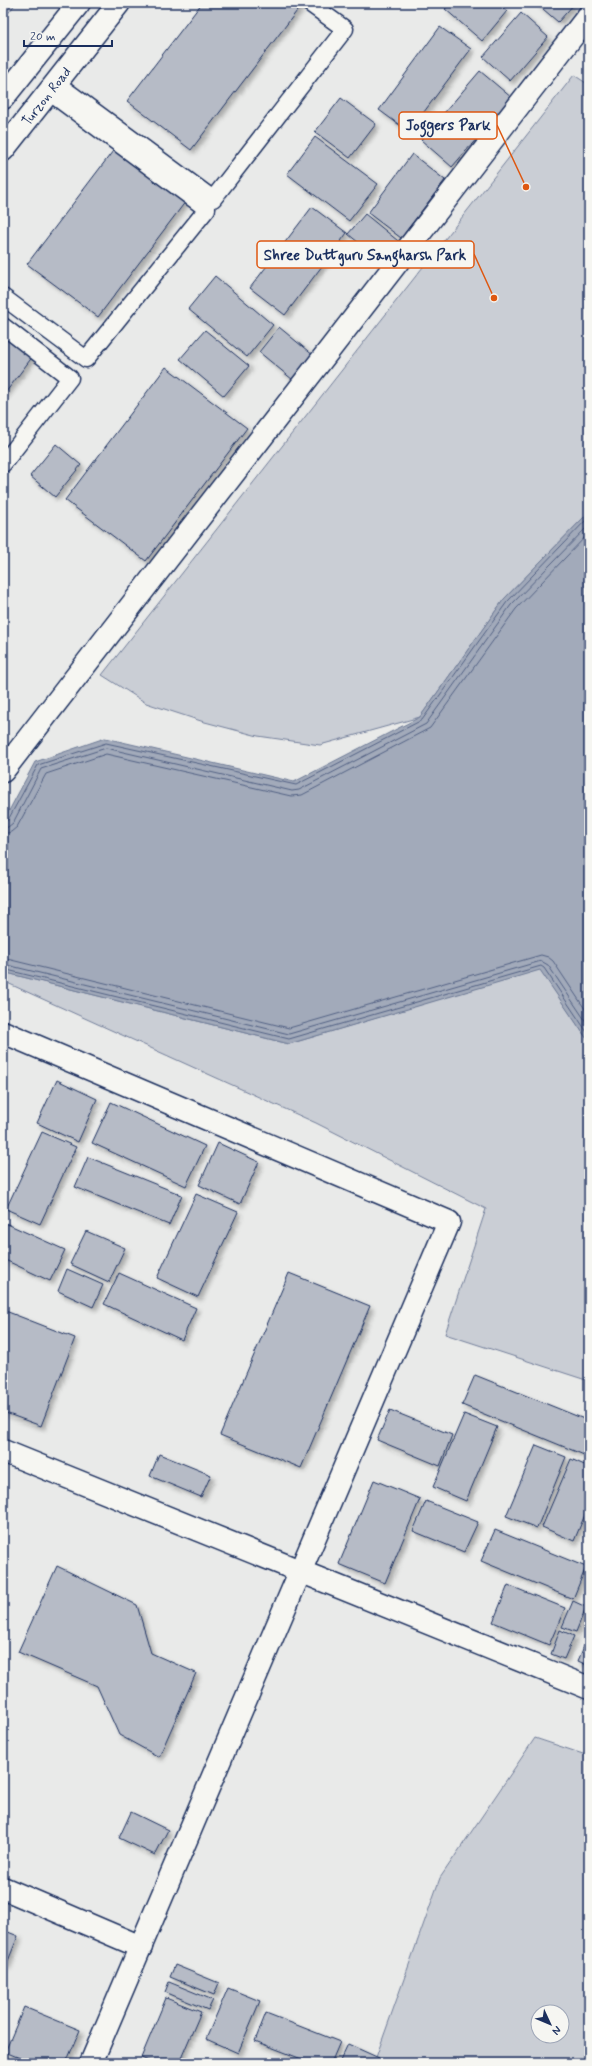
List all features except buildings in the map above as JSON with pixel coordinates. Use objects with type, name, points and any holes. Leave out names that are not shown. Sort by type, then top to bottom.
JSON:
[{"type":"street","points":[[3,98],[79,3]]},
{"type":"street","name":"Turzon Road","points":[[3,150],[119,3]]},
{"type":"street","points":[[3,771],[589,15]]},
{"type":"street","points":[[3,1032],[448,1222],[91,2063]]},
{"type":"street","points":[[3,1451],[589,1688]]},
{"type":"street","points":[[3,1888],[141,1947]]},
{"type":"lane","points":[[52,88],[213,199],[345,29],[309,3]]},
{"type":"lane","points":[[3,297],[86,359],[207,209],[52,88]]},
{"type":"lane","points":[[3,326],[70,378],[3,464]]},
{"type":"shaded area","points":[[3,3],[16,3],[3,20]]},
{"type":"shaded area","points":[[574,75],[589,85],[589,512],[504,599],[420,717],[320,745],[258,736],[201,721],[146,703],[102,675]]},
{"type":"shaded area","points":[[540,969],[589,1042],[589,1381],[445,1334],[486,1209],[316,1123],[3,981],[3,972],[289,1044]]},
{"type":"shaded area","points":[[535,1738],[589,1756],[589,2063],[374,2063],[440,1878]]},
{"type":"water","points":[[589,512],[589,1042],[540,970],[289,1044],[3,972],[3,822],[35,762],[105,738],[294,782],[420,717],[504,599]]},
{"type":"place","name":"Joggers Park","points":[[526,187]]},
{"type":"place","name":"Shree Duttguru Sangharsh Park","points":[[494,298]]}]
